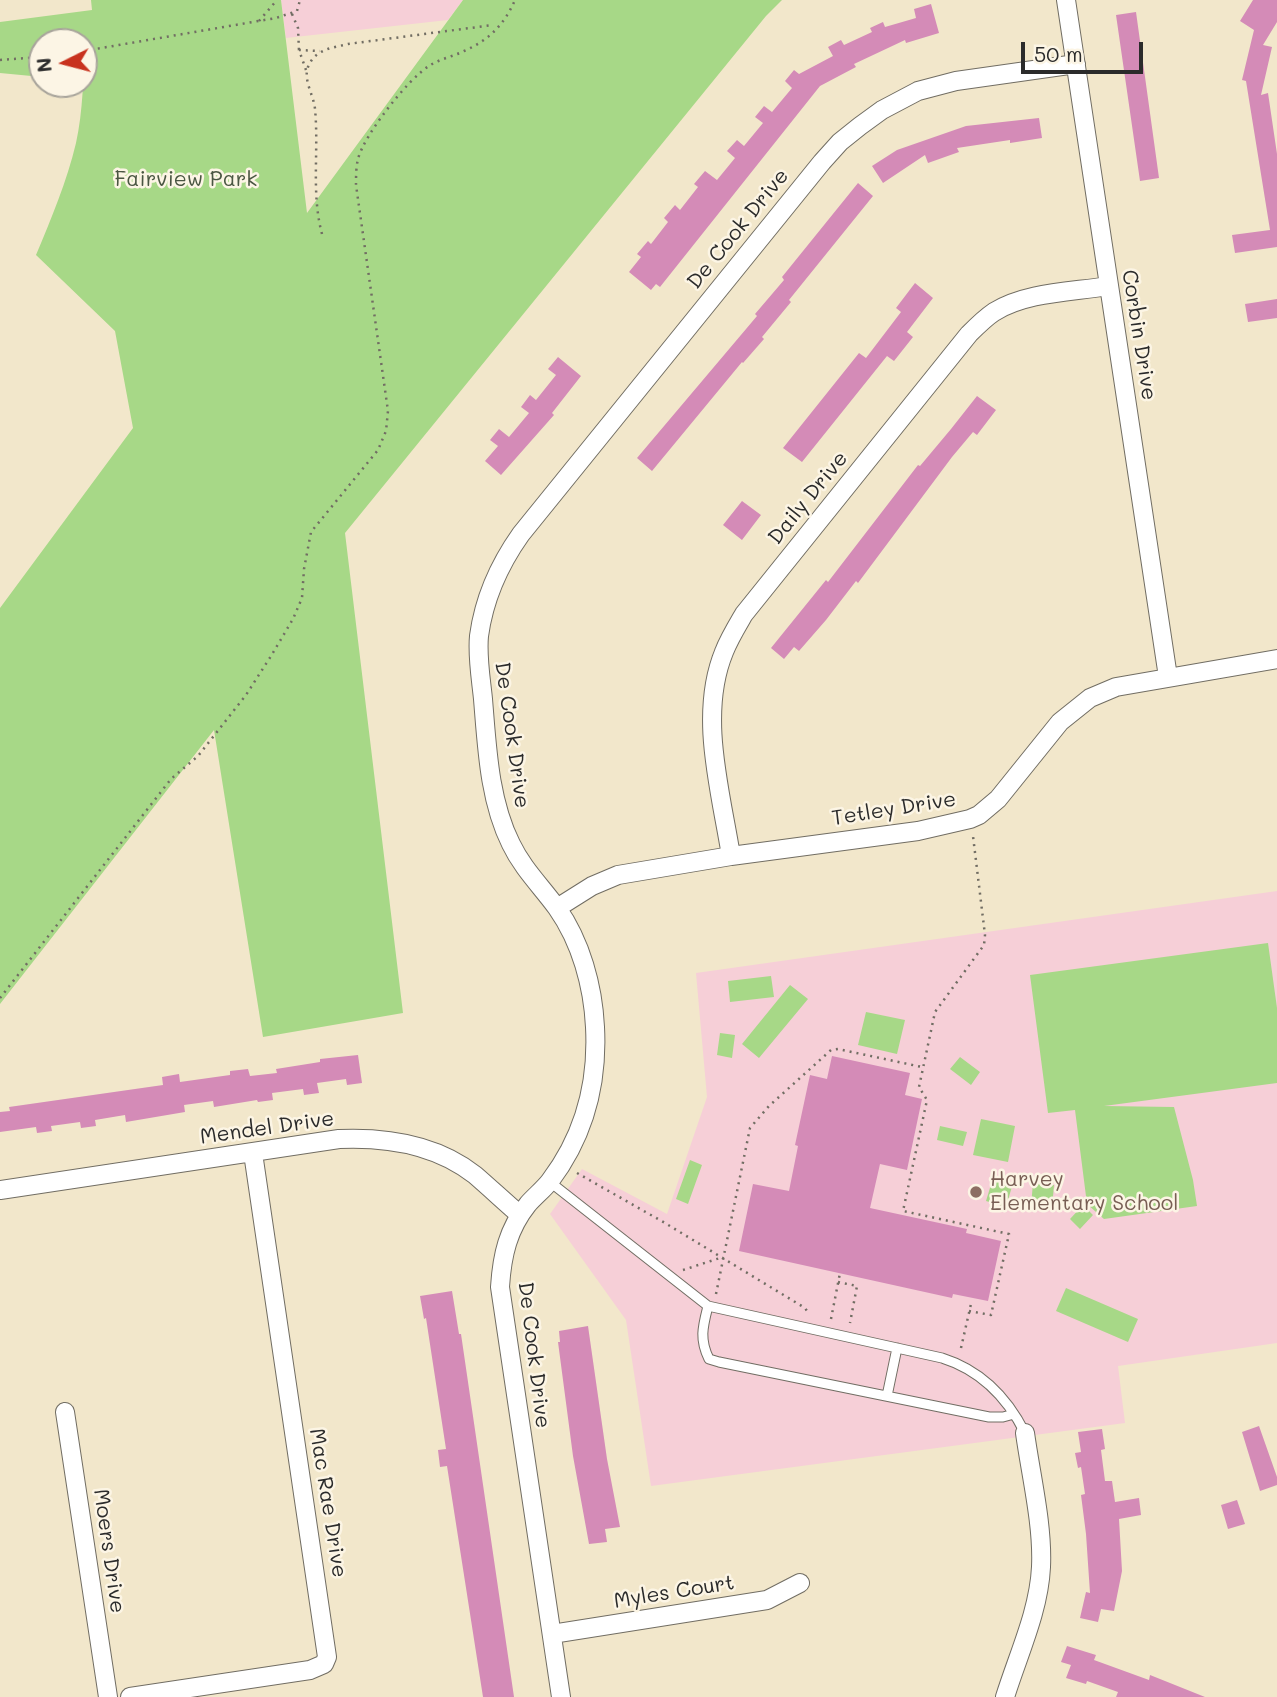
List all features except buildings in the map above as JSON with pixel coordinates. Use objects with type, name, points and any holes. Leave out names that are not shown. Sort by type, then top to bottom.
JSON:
[{"type":"street","name":"Corbin Drive","points":[[1066,0],[1168,677]]},
{"type":"street","name":"De Cook Drive","points":[[561,1697],[500,1287],[502,1257],[507,1237],[520,1215],[550,1182],[572,1147],[585,1117],[593,1085],[593,1003],[584,964],[572,934],[557,908],[523,867],[502,825],[492,783],[478,656],[489,595],[507,553],[840,142],[882,110],[918,91],[956,81],[1076,64]]},
{"type":"street","name":"Daily Drive","points":[[731,856],[716,760],[713,700],[723,654],[744,614],[969,334],[983,321],[995,311],[1029,299],[1108,286]]},
{"type":"street","name":"Tetley Drive","points":[[557,908],[592,886],[618,875],[731,856],[918,831],[970,819],[998,799],[1060,722],[1090,698],[1116,687],[1277,659]]},
{"type":"street","name":"Mendel Drive","points":[[0,1190],[339,1139],[400,1142],[433,1152],[473,1173],[520,1215]]},
{"type":"street","name":"Mac Rae Drive","points":[[131,1697],[310,1670],[324,1664],[327,1657],[253,1153]]},
{"type":"street","name":"Moers Drive","points":[[65,1412],[108,1697]]},
{"type":"street","points":[[1005,1697],[1036,1600],[1041,1567],[1025,1433]]},
{"type":"street","name":"Myles Court","points":[[552,1634],[767,1601],[800,1583]]},
{"type":"lane","points":[[550,1182],[708,1306],[964,1365],[1004,1400],[1025,1433]]},
{"type":"lane","points":[[708,1306],[701,1333],[709,1359],[989,1417],[1003,1418],[1014,1414]]},
{"type":"lane","points":[[887,1396],[897,1348]]},
{"type":"path","points":[[259,21],[277,0]]},
{"type":"path","points":[[98,49],[259,21],[297,11],[300,0]]},
{"type":"path","points":[[0,998],[171,779],[198,756],[246,695],[293,618],[302,597],[304,569],[312,532],[378,450],[386,431],[387,411],[356,185],[358,158],[378,122],[418,74],[431,64],[465,51],[486,38],[507,19],[516,0]]},
{"type":"path","points":[[291,13],[299,28],[299,51],[314,105],[317,214],[322,234]]},
{"type":"path","points":[[307,73],[314,56],[348,44],[493,25]]},
{"type":"path","points":[[299,51],[323,51]]},
{"type":"path","points":[[0,60],[28,58]]},
{"type":"path","points":[[970,819],[984,946],[934,1012],[919,1087],[927,1100],[903,1211],[1009,1234],[991,1315],[970,1311]]},
{"type":"path","points":[[716,1294],[750,1128],[769,1106],[831,1050],[838,1049],[923,1067]]},
{"type":"path","points":[[577,1173],[723,1257],[805,1308],[809,1315]]},
{"type":"path","points":[[683,1270],[723,1257]]},
{"type":"path","points":[[831,1319],[840,1273]]},
{"type":"path","points":[[838,1282],[857,1286],[850,1323]]},
{"type":"path","points":[[961,1348],[971,1304]]},
{"type":"shaded area","points":[[281,0],[463,0],[448,20],[286,38]]},
{"type":"shaded area","name":"Harvey Elementary School","points":[[1277,891],[1277,1343],[1118,1366],[1125,1423],[651,1486],[626,1320],[550,1214],[582,1169],[667,1214],[707,1097],[696,973]]},
{"type":"green space","name":"Fairview Park","points":[[91,0],[281,0],[307,213],[463,0],[782,0],[766,16],[345,533],[403,1013],[263,1037],[214,730],[0,1004],[0,608],[133,428],[115,331],[36,255],[63,186],[76,143],[82,98],[98,98],[98,28],[28,28],[28,76],[0,73],[0,22],[92,10]]},
{"type":"green space","points":[[1268,943],[1277,1008],[1277,1083],[1104,1106],[1174,1107],[1197,1206],[1104,1219],[1087,1204],[1075,1110],[1048,1113],[1030,975]]},
{"type":"green space","points":[[771,976],[774,997],[730,1002],[728,981]]},
{"type":"green space","points":[[790,985],[808,999],[759,1058],[742,1044]]},
{"type":"green space","points":[[866,1012],[905,1020],[897,1054],[858,1045]]},
{"type":"green space","points":[[720,1033],[735,1035],[732,1058],[717,1055]]},
{"type":"green space","points":[[960,1057],[980,1072],[971,1085],[950,1069]]},
{"type":"green space","points":[[981,1119],[1015,1126],[1008,1162],[973,1155]]},
{"type":"green space","points":[[940,1126],[967,1132],[963,1146],[937,1140]]},
{"type":"green space","points":[[690,1160],[702,1165],[688,1204],[676,1199]]},
{"type":"green space","points":[[993,1178],[1013,1183],[1006,1207],[986,1201]]},
{"type":"green space","points":[[1033,1183],[1054,1185],[1052,1208],[1031,1206]]},
{"type":"green space","points":[[1083,1205],[1093,1215],[1080,1229],[1070,1219]]},
{"type":"green space","points":[[1066,1288],[1138,1319],[1128,1342],[1056,1311]]},
{"type":"place","name":"Harvey Elementary School","points":[[976,1192]]}]
